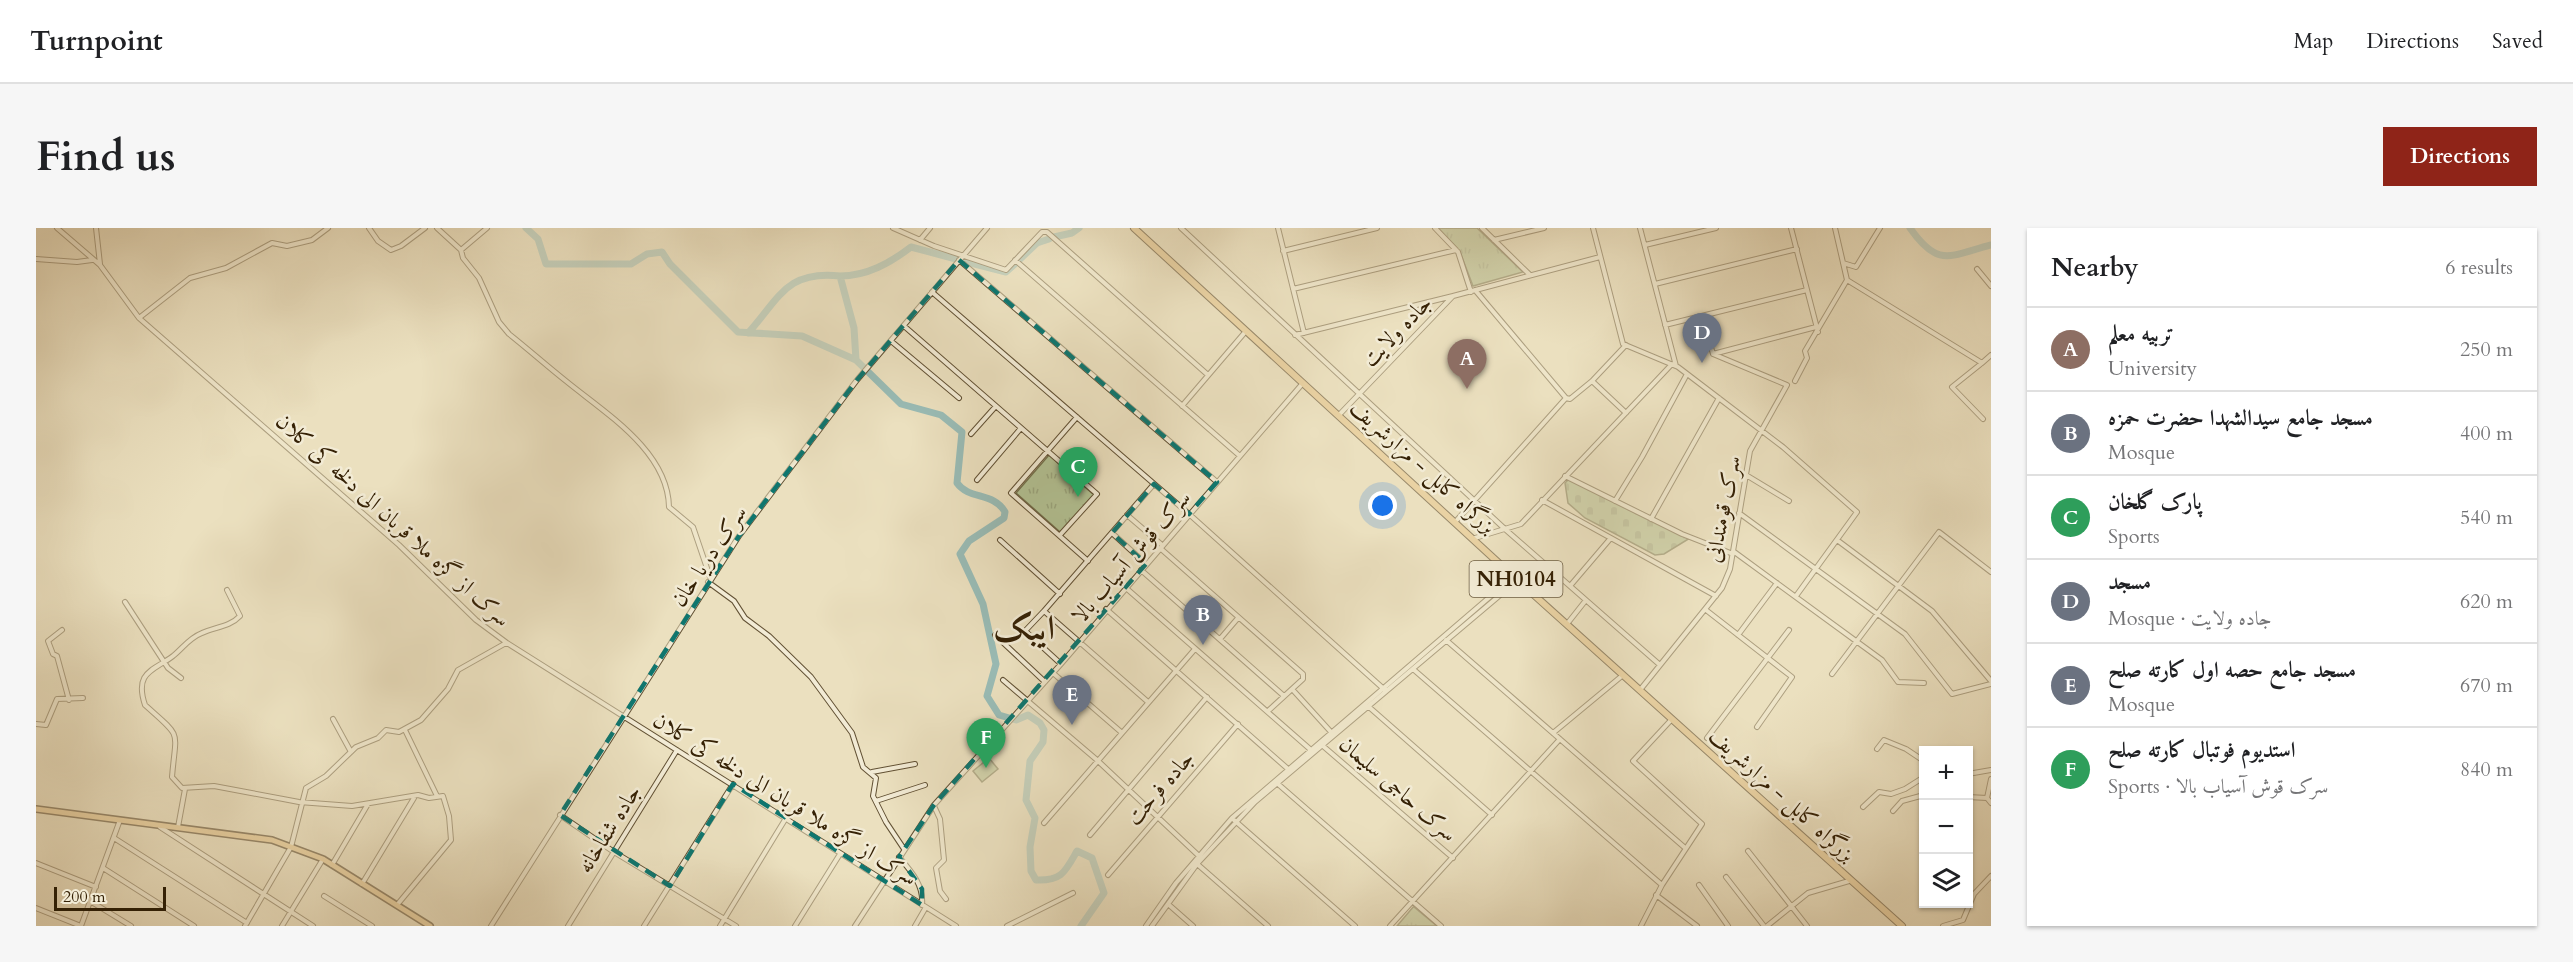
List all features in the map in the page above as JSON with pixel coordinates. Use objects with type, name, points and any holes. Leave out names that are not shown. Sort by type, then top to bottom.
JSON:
[{"type":"highway","name":"بزرگراه کابل - مزارشریف","points":[[1134,228],[1475,538],[1516,579],[1849,881],[1902,926]]},
{"type":"main road","points":[[36,809],[244,834],[291,847],[332,865],[430,926]]},
{"type":"street","name":"سرک از گزه ملا قربان الی دلخه کی کلان","points":[[57,228],[100,265],[138,318],[399,545],[476,620],[507,643],[956,926]]},
{"type":"street","points":[[96,228],[100,265]]},
{"type":"street","points":[[138,318],[190,278],[226,268],[272,243],[287,246],[312,240],[328,228]]},
{"type":"street","points":[[369,228],[378,241],[391,250],[401,246],[425,228]]},
{"type":"street","points":[[437,228],[461,250],[463,258],[479,278],[499,322],[509,334],[609,413],[648,454],[669,492],[669,507],[693,527],[709,580],[734,601],[745,618],[768,636],[811,677],[852,733],[861,764],[872,772],[876,781],[873,793],[876,801],[904,849]]},
{"type":"street","points":[[461,250],[487,228]]},
{"type":"street","points":[[892,228],[961,258],[1006,270],[1042,232],[1047,232],[1208,375]]},
{"type":"street","points":[[920,240],[930,228]]},
{"type":"street","name":"سرک دریا خان","points":[[491,926],[709,580],[857,380],[987,228]]},
{"type":"street","points":[[1181,228],[1474,501],[1660,665]]},
{"type":"street","points":[[1278,228],[1304,333]]},
{"type":"street","points":[[1284,251],[1377,228]]},
{"type":"street","points":[[1435,228],[1456,250],[1473,291],[1566,398]]},
{"type":"street","points":[[1482,228],[1531,276]]},
{"type":"street","points":[[1494,240],[1544,228]]},
{"type":"street","points":[[1593,228],[1623,344],[1674,365],[1687,374],[1761,431],[1857,512],[1796,596]]},
{"type":"street","points":[[1640,228],[1674,365]]},
{"type":"street","points":[[1645,245],[1716,228]]},
{"type":"street","points":[[1791,228],[1817,330]]},
{"type":"street","points":[[1795,381],[1808,358],[1805,351],[1847,280],[1835,228]]},
{"type":"street","points":[[1843,263],[1856,267],[1880,228]]},
{"type":"street","points":[[1655,285],[1797,249]]},
{"type":"street","points":[[1293,290],[1456,250]]},
{"type":"street","name":"جاده ولایت","points":[[1295,335],[1601,257]]},
{"type":"street","points":[[961,258],[1217,482]]},
{"type":"street","points":[[36,259],[77,262],[92,260]]},
{"type":"street","points":[[1015,260],[1240,456]]},
{"type":"street","points":[[1977,269],[1991,286]]},
{"type":"street","points":[[1847,280],[1982,363]]},
{"type":"street","points":[[1665,325],[1807,290]]},
{"type":"street","points":[[932,292],[1189,514],[1385,689]]},
{"type":"street","name":"جاده ولایت","points":[[1339,415],[1453,296]]},
{"type":"street","points":[[1702,316],[1713,354],[1817,330]]},
{"type":"street","points":[[904,326],[1097,494],[1060,535]]},
{"type":"street","points":[[1182,406],[1246,330]]},
{"type":"street","points":[[891,341],[959,399]]},
{"type":"street","points":[[1456,521],[1566,398],[1570,399],[1592,381],[1626,345]]},
{"type":"street","name":"سرک قومندانی","points":[[1640,690],[1706,610],[1730,568],[1750,451],[1787,385],[1713,354]]},
{"type":"street","points":[[1983,419],[1952,387],[1991,356]]},
{"type":"street","points":[[1475,538],[1521,524],[1674,365]]},
{"type":"street","points":[[1615,501],[1687,374]]},
{"type":"street","points":[[1592,381],[1626,413]]},
{"type":"street","name":"سرک قوش آسیاب بالا","points":[[855,926],[934,805],[1061,664],[1106,609],[1304,383]]},
{"type":"street","points":[[1651,519],[1719,398]]},
{"type":"street","points":[[971,434],[996,406]]},
{"type":"street","points":[[1077,417],[1011,493],[1088,561]]},
{"type":"street","points":[[977,480],[1021,428]]},
{"type":"street","points":[[1746,475],[1789,501]]},
{"type":"street","points":[[1566,476],[1682,534],[1733,552],[1858,641],[1882,660],[1898,682],[1924,683]]},
{"type":"street","points":[[1061,664],[1025,632],[1154,484]]},
{"type":"street","points":[[1542,500],[1716,596]]},
{"type":"street","points":[[1740,513],[1905,634],[1952,694],[1991,682],[1932,612],[1837,540]]},
{"type":"street","points":[[1127,515],[1238,618],[1303,674],[1303,679],[1268,711]]},
{"type":"street","points":[[1832,674],[1939,532],[1991,572]]},
{"type":"street","points":[[1112,533],[1146,564]]},
{"type":"street","points":[[1570,586],[1610,539]]},
{"type":"street","points":[[1000,540],[1059,594]]},
{"type":"street","points":[[1503,566],[1507,581]]},
{"type":"street","points":[[1141,569],[1284,696]]},
{"type":"street","points":[[1233,819],[1369,707],[1385,689],[1507,581],[1516,579]]},
{"type":"street","points":[[1146,926],[1195,862],[1233,819],[1330,732],[1413,669],[1511,588],[1516,579]]},
{"type":"street","points":[[1738,635],[1777,583]]},
{"type":"street","points":[[1126,588],[1311,750]]},
{"type":"street","points":[[1511,588],[1528,589]]},
{"type":"street","points":[[227,590],[240,616],[235,621],[198,634],[181,646],[175,655],[150,669],[142,686],[145,705],[174,730],[176,739],[172,777],[185,789],[214,786],[302,801],[352,806],[414,798],[418,795],[443,796],[449,816],[451,840],[397,905]]},
{"type":"street","points":[[1567,624],[1586,600]]},
{"type":"street","points":[[125,602],[163,661],[181,678]]},
{"type":"street","points":[[1106,609],[1289,771]]},
{"type":"street","points":[[1706,610],[1792,678],[1757,727]]},
{"type":"street","points":[[1044,611],[1148,702]]},
{"type":"street","points":[[1220,639],[1238,618]]},
{"type":"street","points":[[62,630],[48,641],[52,654],[57,656],[69,700]]},
{"type":"street","points":[[1707,738],[1789,630]]},
{"type":"street","points":[[995,635],[1045,682]]},
{"type":"street","points":[[1446,640],[1684,847]]},
{"type":"street","points":[[114,838],[246,924],[265,896],[291,847],[306,788],[326,776],[351,752],[386,730],[395,732],[405,730],[428,714],[448,689],[458,670],[507,643]]},
{"type":"street","points":[[1044,823],[1195,649]]},
{"type":"street","points":[[1413,669],[1662,885]]},
{"type":"street","points":[[1053,673],[1121,732]]},
{"type":"street","points":[[1553,733],[1624,675]]},
{"type":"street","points":[[1003,680],[1097,760],[1200,857]]},
{"type":"street","points":[[1292,689],[1330,732]]},
{"type":"street","points":[[1090,835],[1207,697]]},
{"type":"street","points":[[36,724],[46,725],[57,699],[83,698]]},
{"type":"street","points":[[1369,707],[1492,815]]},
{"type":"street","points":[[333,719],[351,752]]},
{"type":"street","points":[[1641,926],[1684,847],[1702,824],[1633,761],[1672,719]]},
{"type":"street","name":"جاده فرحت","points":[[1108,875],[1238,724]]},
{"type":"street","points":[[405,730],[437,797]]},
{"type":"street","points":[[1390,926],[1560,739]]},
{"type":"street","points":[[1877,749],[1884,740],[1919,757]]},
{"type":"street","name":"سرک حاجی سلیمان","points":[[1323,746],[1453,858]]},
{"type":"street","name":"جاده شفاخانه","points":[[568,926],[677,750]]},
{"type":"street","points":[[872,772],[915,764]]},
{"type":"street","points":[[1973,773],[1991,770]]},
{"type":"street","points":[[1987,798],[1991,779]]},
{"type":"street","points":[[1863,807],[1879,792],[1891,794],[1905,789],[1919,780]]},
{"type":"street","points":[[644,926],[733,784]]},
{"type":"street","points":[[1278,784],[1442,926]]},
{"type":"street","points":[[876,801],[925,785]]},
{"type":"street","points":[[178,827],[185,789]]},
{"type":"street","points":[[1893,811],[1902,801],[1919,796]]},
{"type":"street","points":[[1973,797],[1987,798],[1991,803]]},
{"type":"street","points":[[362,884],[414,798]]},
{"type":"street","points":[[332,865],[369,804]]},
{"type":"street","points":[[934,805],[940,819],[944,849],[944,860],[936,868],[940,891],[946,899]]},
{"type":"street","points":[[560,815],[614,852],[736,926]]},
{"type":"street","points":[[720,926],[786,818]]},
{"type":"street","points":[[1233,819],[1355,926]]},
{"type":"street","points":[[36,908],[81,926],[120,820]]},
{"type":"street","points":[[157,825],[313,926]]},
{"type":"street","points":[[1748,851],[1807,926]]},
{"type":"street","points":[[795,926],[840,854]]},
{"type":"street","points":[[899,857],[914,873],[922,889],[924,906],[917,925]]},
{"type":"street","points":[[282,926],[323,860]]},
{"type":"street","points":[[1155,925],[1195,862]]},
{"type":"street","points":[[1195,862],[1268,926]]},
{"type":"street","points":[[36,863],[96,886]]},
{"type":"street","points":[[103,868],[194,926]]},
{"type":"street","points":[[1726,876],[1765,926],[1813,890],[1849,881]]},
{"type":"street","points":[[1943,926],[1963,920],[1974,894],[1991,876]]},
{"type":"street","points":[[1699,885],[1728,926]]},
{"type":"street","points":[[1007,926],[1073,893]]},
{"type":"street","points":[[1656,895],[1697,926]]},
{"type":"street","points":[[324,896],[372,926]]},
{"type":"street","points":[[90,901],[131,926]]},
{"type":"street","points":[[1167,904],[1193,926]]},
{"type":"highlighted area","points":[[959,260],[1217,482],[1189,514],[1154,484],[1112,533],[1146,564],[934,805],[899,857],[922,889],[922,905],[733,784],[670,886],[560,815],[739,536],[857,380]]},
{"type":"green space","points":[[1437,228],[1477,228],[1523,272],[1473,286],[1460,252]]},
{"type":"green space","points":[[1049,455],[1094,495],[1060,532],[1016,493]]},
{"type":"green space","points":[[1569,479],[1690,538],[1664,554],[1655,555],[1585,518],[1568,503],[1565,483]]},
{"type":"green space","points":[[989,758],[998,769],[982,782],[973,771]]},
{"type":"green space","points":[[1414,907],[1437,926],[1397,926]]},
{"type":"waterway","points":[[526,228],[538,239],[546,264],[631,264],[647,254],[662,252],[670,264],[738,332],[802,336],[856,360],[901,404],[941,415],[962,432],[957,483],[968,492],[995,501],[1005,512],[1004,518],[969,541],[960,554],[983,604],[996,664],[987,696],[999,715],[1016,720],[1028,715],[1040,723],[1044,730],[1043,742],[1030,761],[1026,800],[1035,818],[1030,847],[1031,871],[1036,880],[1052,879],[1066,870],[1077,851],[1092,858],[1104,893],[1081,926]]},
{"type":"waterway","points":[[1054,237],[1072,233],[1079,228]]},
{"type":"waterway","points":[[1910,228],[1929,249],[1945,256],[1991,245]]},
{"type":"waterway","points":[[1018,261],[1037,243],[1049,239]]},
{"type":"waterway","points":[[840,276],[860,274],[878,268],[911,247],[956,259]]},
{"type":"waterway","points":[[963,261],[1006,272],[1015,264]]},
{"type":"waterway","points":[[748,333],[776,298],[795,282],[822,275],[840,276],[854,328],[856,360]]},
{"type":"place","name":"مسجد","points":[[1702,363]]},
{"type":"place","name":"تربیه معلم","points":[[1467,389]]},
{"type":"place","name":"پارک گلخان","points":[[1078,497]]},
{"type":"place","name":"مسجد جامع سیدالشهدا حضرت حمزه","points":[[1203,645]]},
{"type":"place","name":"مسجد جامع حصه اول کارته صلح","points":[[1072,725]]},
{"type":"place","name":"استدیوم فوتبال کارته صلح","points":[[986,768]]},
{"type":"district","name":"ایبک","points":[[1024,628]]}]
